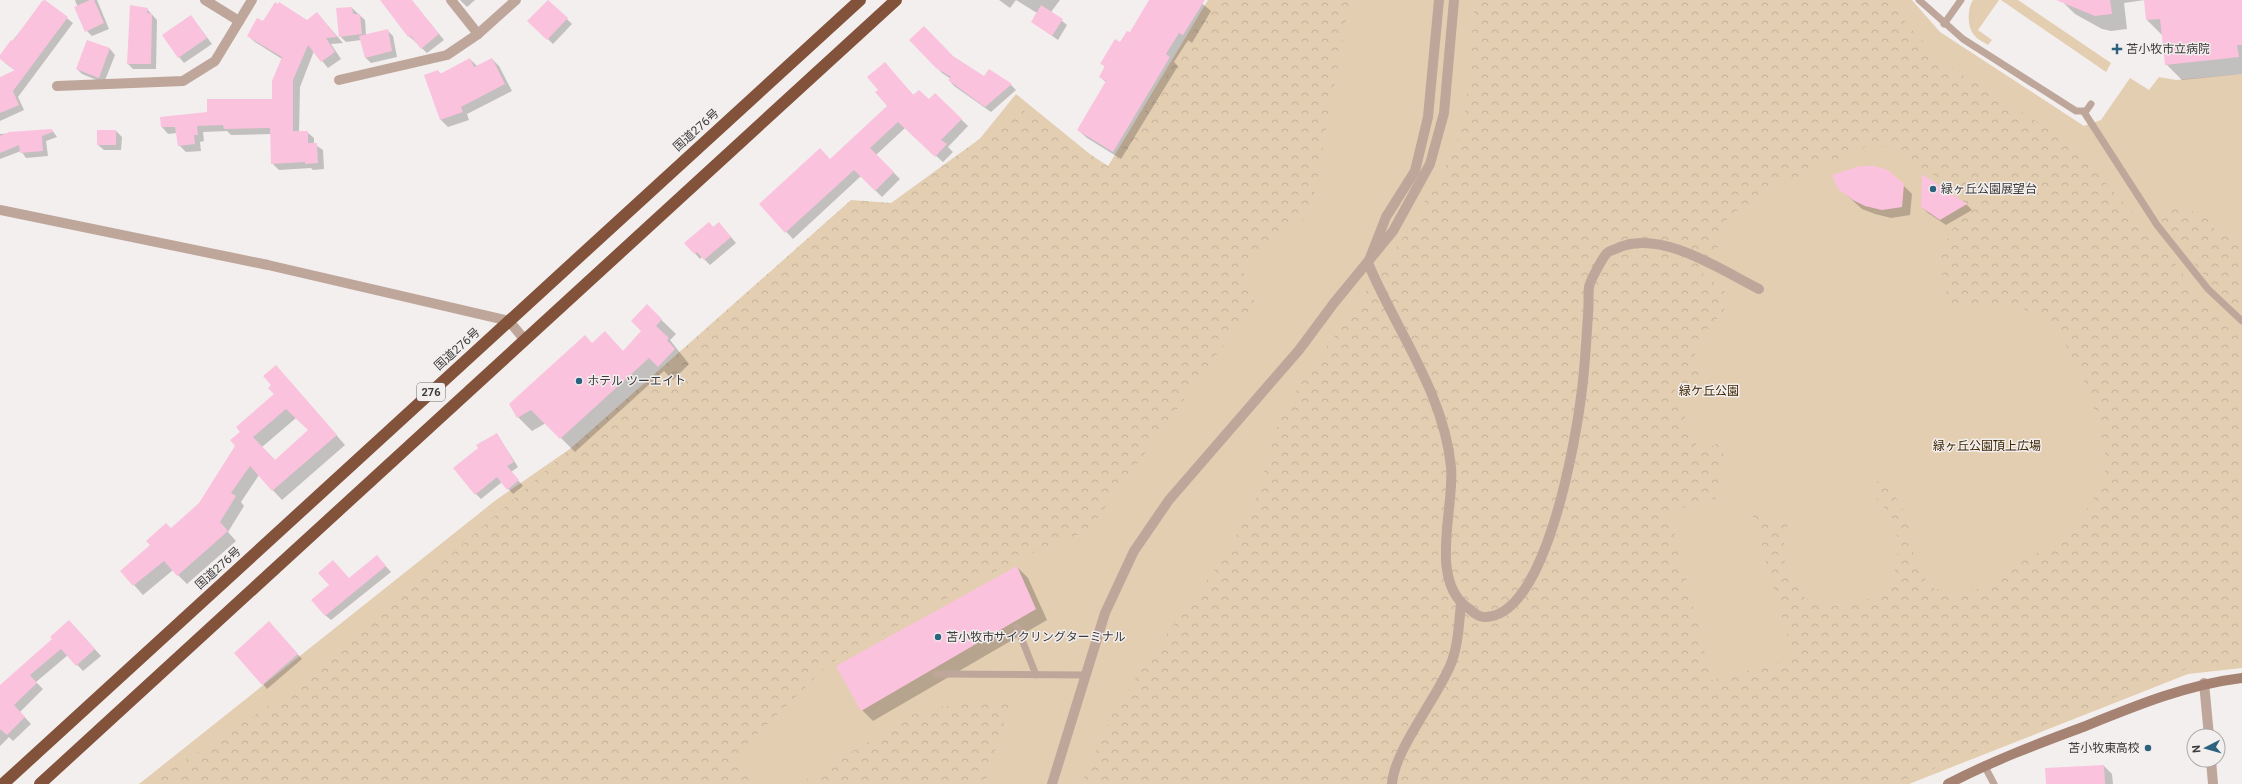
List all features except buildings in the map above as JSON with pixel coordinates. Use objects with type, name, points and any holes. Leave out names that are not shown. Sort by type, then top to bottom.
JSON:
[{"type":"highway","name":"国道276号","points":[[3,784],[860,0]]},
{"type":"highway","name":"276","points":[[40,784],[524,339],[896,0]]},
{"type":"street","points":[[205,0],[239,22]]},
{"type":"street","points":[[57,86],[184,81],[215,62],[252,0]]},
{"type":"street","points":[[451,0],[478,34]]},
{"type":"street","points":[[339,80],[447,55],[478,34],[516,0]]},
{"type":"street","points":[[1440,0],[1428,116],[1415,171],[1386,217],[1368,263],[1382,296],[1433,395],[1445,433],[1451,468],[1446,544],[1450,584],[1462,603],[1481,617],[1497,616],[1516,604],[1525,592],[1543,556],[1573,449],[1582,395],[1589,285],[1607,252],[1628,244],[1657,244],[1695,256],[1758,289]]},
{"type":"street","points":[[1052,784],[1105,613],[1134,551],[1169,500],[1299,350],[1334,302],[1368,263],[1393,231],[1430,164],[1444,114],[1454,0]]},
{"type":"street","points":[[0,210],[268,265],[509,321],[524,339]]},
{"type":"street","points":[[1392,784],[1400,758],[1450,666],[1459,628],[1462,603]]},
{"type":"street","points":[[1948,784],[1984,765],[2168,694],[2204,683],[2242,678]]},
{"type":"street","points":[[2204,683],[2208,728]]},
{"type":"street","points":[[2212,768],[2213,784]]},
{"type":"lane","points":[[1920,0],[1944,24],[1963,39],[2076,111],[2084,112]]},
{"type":"lane","points":[[1944,24],[1961,0]]},
{"type":"lane","points":[[2084,112],[2091,104]]},
{"type":"lane","points":[[2084,112],[2157,225],[2208,289],[2242,322]]},
{"type":"lane","points":[[1017,627],[1036,675]]},
{"type":"lane","points":[[936,674],[1086,675]]},
{"type":"lane","points":[[1984,765],[1994,784]]},
{"type":"green space","name":"緑ケ丘公園","points":[[1208,0],[1912,0],[1940,32],[2084,126],[2101,120],[2130,78],[2149,90],[2159,77],[2176,80],[2242,74],[2242,668],[2188,674],[1909,784],[139,784],[496,500],[931,199],[1016,94],[1107,168]]},
{"type":"green space","points":[[1212,0],[1350,0],[1311,213],[1243,270],[1255,302],[1089,530],[1020,558],[829,664],[743,748],[739,769],[754,784],[149,784],[314,676],[851,200],[891,203],[1021,109],[1111,168]]},
{"type":"green space","points":[[1475,0],[1887,0],[1915,33],[1944,63],[2069,142],[2149,231],[2216,315],[2242,337],[2242,663],[2186,669],[1895,784],[1081,784],[1115,709],[1152,653],[1217,567],[1254,506],[1282,411],[1401,241],[1455,150],[1466,108]],"holes":[[[1867,146],[1887,147],[1960,191],[1962,212],[1938,256],[1949,303],[1969,306],[2017,306],[2055,324],[2090,393],[2105,451],[2105,481],[2074,530],[1976,590],[1954,593],[1935,589],[1922,576],[1915,562],[1907,517],[1883,474],[1871,491],[1894,521],[1899,544],[1895,571],[1884,588],[1860,604],[1822,607],[1805,598],[1791,579],[1784,559],[1784,539],[1789,521],[1772,524],[1761,518],[1749,503],[1794,658],[1712,680],[1669,512],[1717,498],[1721,491],[1724,441],[1699,451],[1674,391],[1697,381],[1701,374],[1695,358],[1696,347],[1705,332],[1723,311],[1729,295],[1703,273],[1715,255],[1728,216],[1783,183]]]},
{"type":"green space","points":[[1973,0],[1999,0],[1978,30],[1992,40],[1988,45],[1979,40],[1972,33],[1970,28],[1969,13]]},
{"type":"green space","points":[[2001,0],[2018,0],[2111,63],[2106,72]]},
{"type":"green space","points":[[2158,206],[2213,215],[2214,229],[2218,232],[2227,236],[2242,234],[2242,314],[2212,285],[2162,224]]},
{"type":"green space","points":[[1012,698],[985,784],[799,784],[922,709]]},
{"type":"place","name":"苫小牧市立病院","points":[[2117,49]]},
{"type":"place","name":"緑ヶ丘公園展望台","points":[[1933,189]]},
{"type":"place","name":"ホテル ツーエイト","points":[[579,381]]},
{"type":"place","name":"苫小牧市サイクリングターミナル","points":[[938,637]]},
{"type":"place","name":"苫小牧東高校","points":[[2148,748]]},
{"type":"park label","name":"緑ヶ丘公園頂上広場","points":[[1987,446]]}]
